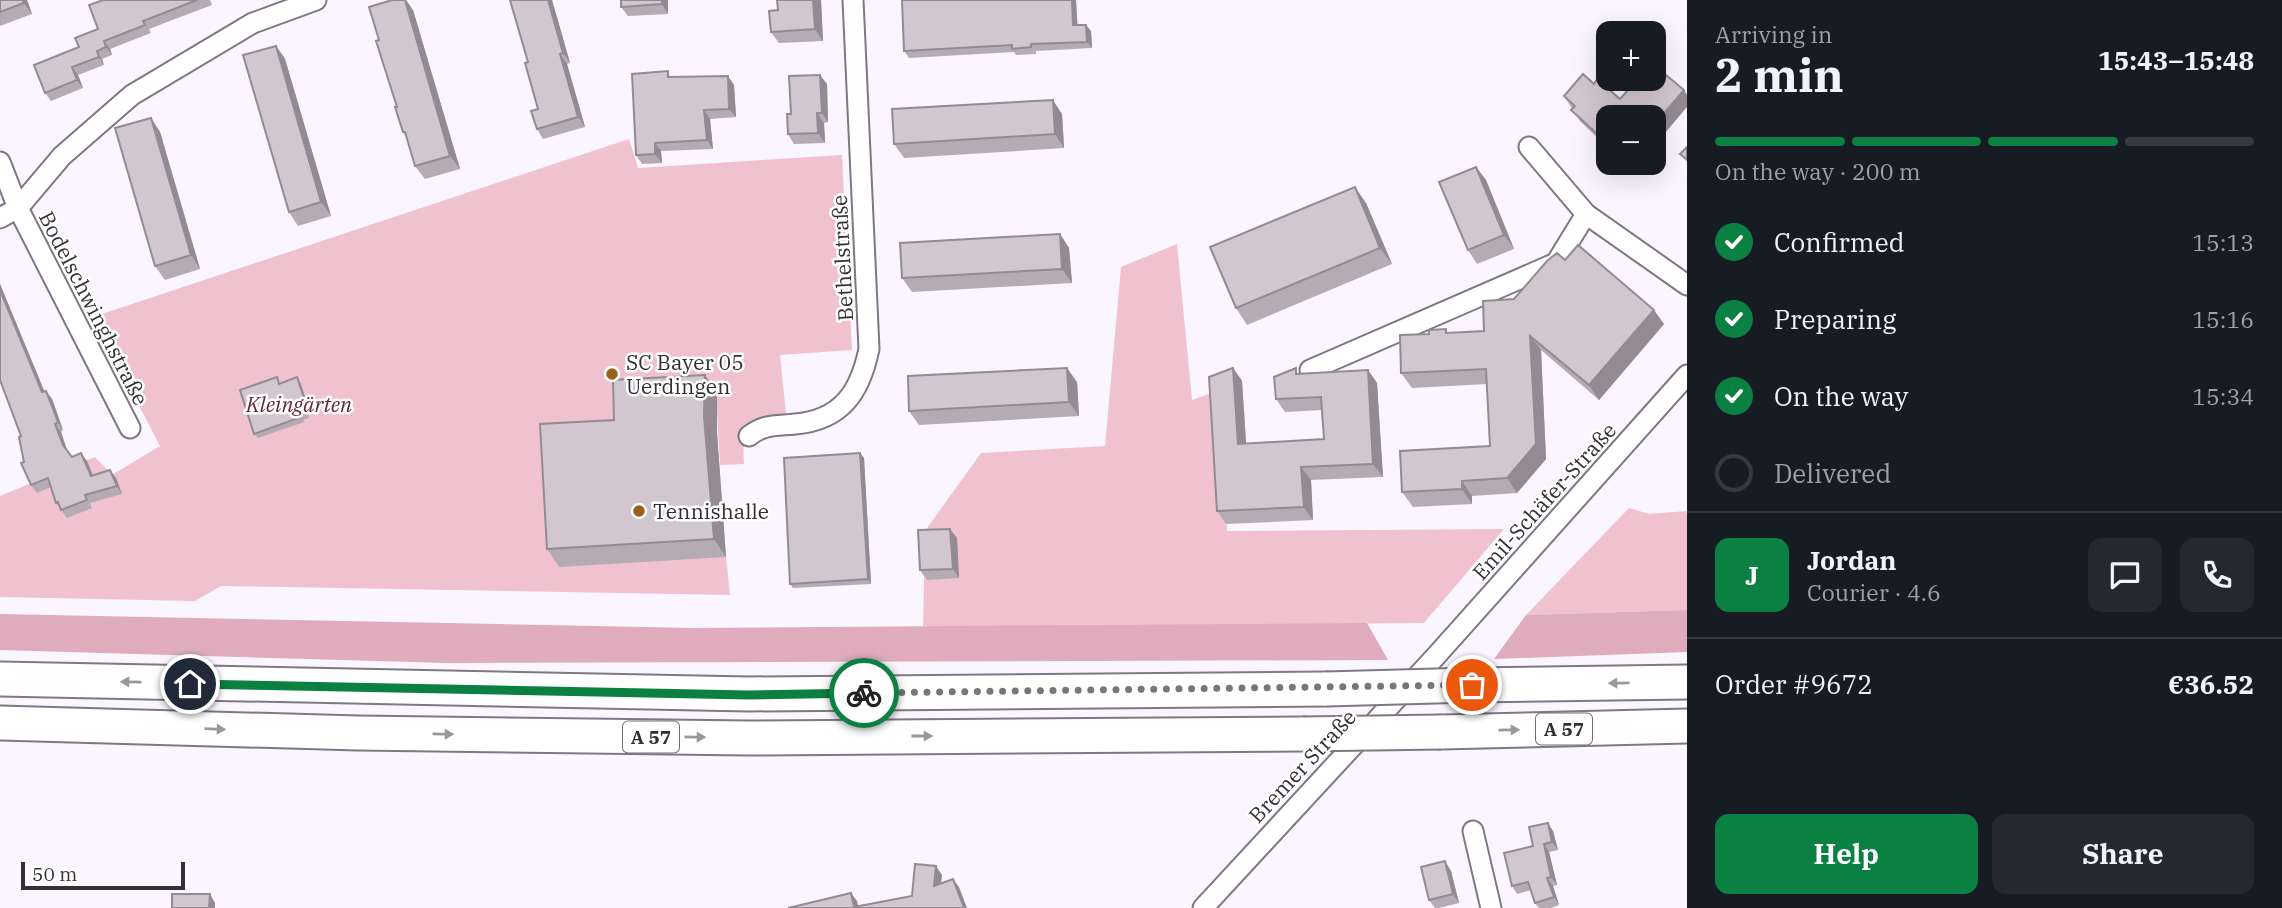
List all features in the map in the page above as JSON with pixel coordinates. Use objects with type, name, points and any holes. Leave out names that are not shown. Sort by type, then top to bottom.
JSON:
[{"type":"highway","name":"A 57","points":[[0,679],[749,695],[1687,682]]},
{"type":"highway","name":"A 57","points":[[0,723],[358,733],[748,738],[1303,734],[1687,726]]},
{"type":"street","name":"Bodelschwinghstraße","points":[[0,218],[18,208],[62,156],[132,95],[253,23],[316,0]]},
{"type":"street","name":"Bethelstraße","points":[[749,436],[761,427],[816,422],[834,412],[854,395],[863,375],[869,349],[853,0]]},
{"type":"street","points":[[1529,147],[1586,214],[1687,285]]},
{"type":"street","name":"Bodelschwinghstraße","points":[[0,162],[18,208],[130,428]]},
{"type":"street","points":[[1310,370],[1556,263],[1586,214]]},
{"type":"street","name":"Emil-Schäfer-Straße","points":[[1436,656],[1687,375]]},
{"type":"street","name":"Bremer Straße","points":[[1203,908],[1436,656]]},
{"type":"street","points":[[1473,831],[1491,908]]},
{"type":"green space","name":"Kleingärten","points":[[629,139],[638,168],[842,155],[852,350],[780,355],[786,414],[764,419],[751,427],[744,441],[744,464],[720,465],[716,393],[625,397],[726,557],[730,595],[221,586],[195,601],[0,597],[0,496],[95,457],[112,475],[160,446],[93,317]]},
{"type":"green space","points":[[1177,244],[1192,400],[1217,391],[1227,531],[1504,529],[1424,623],[923,627],[925,531],[981,453],[1105,446],[1121,267]]},
{"type":"green space","points":[[1629,508],[1649,514],[1687,511],[1687,610],[1526,615]]},
{"type":"shaded area","points":[[1687,610],[1687,652],[1494,659],[1526,615]]},
{"type":"shaded area","points":[[0,614],[693,628],[1367,623],[1388,660],[447,663],[0,650]]},
{"type":"building","points":[[0,0],[23,0],[24,3],[0,12]]},
{"type":"building","points":[[103,0],[197,0],[143,21],[145,25],[104,41],[106,47],[97,51],[99,57],[72,67],[77,80],[45,93],[34,65],[79,47],[75,38],[98,29],[89,5]]},
{"type":"building","points":[[392,0],[405,0],[450,156],[415,166],[395,107],[369,7]]},
{"type":"building","points":[[510,0],[548,0],[578,117],[537,129],[531,111],[538,109]]},
{"type":"building","points":[[621,0],[662,0],[662,4],[621,7]]},
{"type":"building","points":[[777,0],[813,0],[815,29],[771,32],[769,11],[778,10]]},
{"type":"building","points":[[902,0],[1072,0],[1073,25],[1086,25],[1087,42],[1031,44],[1031,47],[1012,49],[1012,45],[904,51]]},
{"type":"building","points":[[276,46],[321,202],[289,212],[243,55]]},
{"type":"building","points":[[668,71],[668,77],[728,76],[729,109],[704,110],[707,140],[655,143],[655,154],[636,155],[632,74]]},
{"type":"building","points":[[1583,74],[1594,84],[1596,81],[1596,91],[1611,91],[1620,99],[1627,91],[1666,91],[1666,75],[1684,90],[1666,111],[1666,105],[1596,105],[1596,133],[1571,110],[1575,106],[1564,96]]},
{"type":"building","points":[[820,75],[822,113],[817,113],[818,133],[788,134],[787,114],[791,114],[789,76]]},
{"type":"building","points":[[1053,100],[1055,134],[894,144],[892,109]]},
{"type":"building","points":[[151,118],[191,255],[155,266],[115,128]]},
{"type":"building","points":[[1687,147],[1687,160],[1680,154]]},
{"type":"building","points":[[1476,167],[1504,235],[1468,250],[1439,182]]},
{"type":"building","points":[[1355,187],[1380,248],[1236,308],[1210,247]]},
{"type":"building","points":[[1060,234],[1062,269],[902,278],[900,243]]},
{"type":"building","points":[[1578,245],[1654,310],[1589,385],[1530,336],[1536,444],[1507,478],[1462,481],[1462,489],[1402,492],[1400,451],[1490,446],[1486,369],[1401,373],[1400,335],[1429,334],[1429,330],[1446,329],[1446,333],[1484,331],[1483,301],[1514,299],[1547,261],[1557,253],[1565,260]]},
{"type":"building","points":[[0,290],[42,392],[46,391],[58,422],[55,424],[63,445],[72,457],[81,453],[91,476],[110,470],[117,486],[85,495],[87,500],[61,510],[48,478],[31,485],[21,463],[24,462],[19,437],[21,436],[0,380]]},
{"type":"building","points":[[1067,368],[1069,402],[909,411],[908,376]]},
{"type":"building","points":[[1233,368],[1238,444],[1324,439],[1321,397],[1276,399],[1274,377],[1296,368],[1296,374],[1368,370],[1373,464],[1301,467],[1304,507],[1217,511],[1209,377]]},
{"type":"building","name":"Tennishalle","points":[[705,375],[704,416],[714,539],[547,549],[540,424],[614,420],[613,380]]},
{"type":"building","points":[[277,377],[279,384],[297,377],[306,404],[303,405],[306,413],[254,434],[240,390]]},
{"type":"building","points":[[860,453],[868,579],[790,584],[784,458]]},
{"type":"building","points":[[950,529],[953,569],[920,570],[918,530]]},
{"type":"building","points":[[1548,823],[1552,842],[1544,844],[1551,877],[1547,878],[1554,897],[1535,903],[1528,882],[1512,886],[1504,853],[1533,846],[1529,827]]},
{"type":"building","points":[[1445,861],[1453,894],[1429,900],[1421,867]]},
{"type":"building","points":[[915,864],[936,866],[934,886],[953,879],[964,908],[788,908],[851,893],[854,907],[912,896]]},
{"type":"building","points":[[172,894],[210,894],[209,908],[172,908]]},
{"type":"way so far","points":[[864,693],[1472,685]]},
{"type":"place","name":"SC Bayer 05 Uerdingen","points":[[612,374]]},
{"type":"place","name":"Tennishalle","points":[[639,511]]},
{"type":"route","points":[[190,684],[749,695],[864,693]]}]
